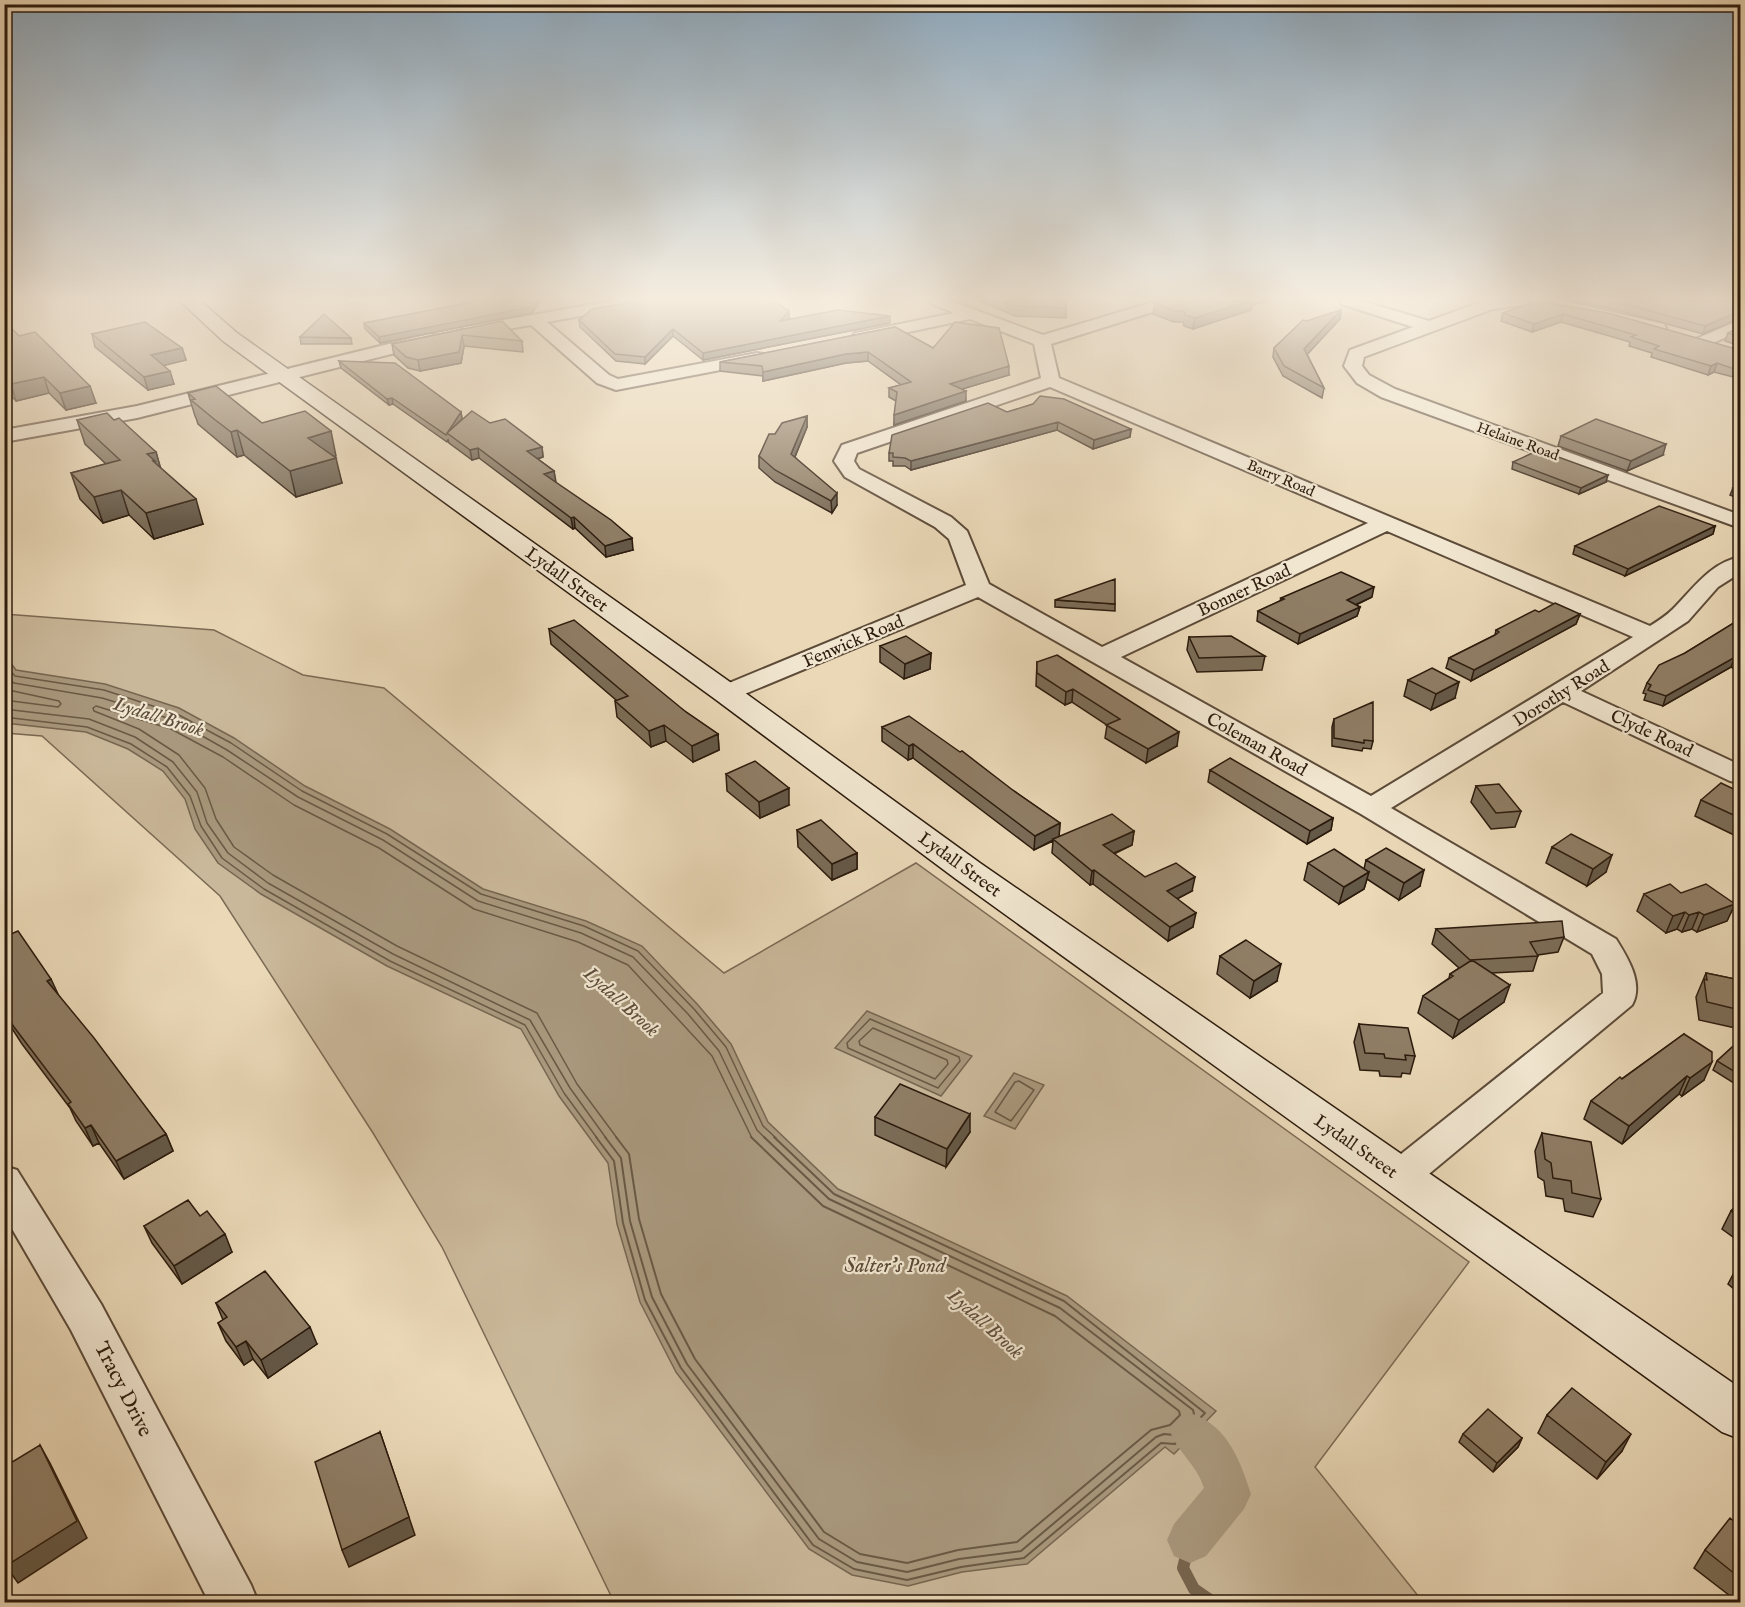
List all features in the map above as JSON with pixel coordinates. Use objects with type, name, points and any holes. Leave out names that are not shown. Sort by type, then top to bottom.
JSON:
[{"type":"street","points":[[4,436],[137,412],[279,376]]},
{"type":"street","name":"Lydall Street","points":[[284,376],[726,693],[968,871],[1740,1416]]},
{"type":"street","points":[[600,376],[616,385],[662,376]]},
{"type":"street","points":[[979,588],[959,536],[943,522],[852,473],[844,461],[849,449],[1050,381],[1049,376]]},
{"type":"street","name":"Helaine Road","points":[[1361,376],[1388,393],[1740,522]]},
{"type":"street","name":"Barry Road","points":[[1050,381],[1652,636]]},
{"type":"street","name":"Bonner Road","points":[[1101,657],[1387,523]]},
{"type":"street","name":"Dorothy Road","points":[[1371,808],[1652,636],[1680,615],[1710,582],[1740,564]]},
{"type":"street","name":"Fenwick Road","points":[[726,693],[979,588]]},
{"type":"street","name":"Coleman Road","points":[[979,588],[1371,808],[1605,947],[1618,975],[1620,997],[1399,1177]]},
{"type":"street","name":"Clyde Road","points":[[1563,692],[1740,775]]},
{"type":"street","name":"Tracy Drive","points":[[4,1181],[86,1317],[234,1602]]},
{"type":"green space","name":"Salter's Pond","points":[[4,614],[214,630],[303,675],[384,688],[724,973],[916,863],[1469,1262],[1315,1467],[1423,1602],[614,1602],[442,1247],[373,1133],[220,896],[42,736],[5,733]]},
{"type":"water","name":"Salter's Pond","points":[[4,654],[16,670],[105,684],[179,708],[234,738],[305,786],[390,829],[483,889],[586,921],[642,946],[731,1044],[768,1122],[838,1189],[1067,1296],[1216,1411],[1174,1454],[1165,1447],[1027,1564],[962,1572],[908,1586],[852,1575],[809,1549],[676,1372],[640,1302],[617,1224],[608,1163],[559,1096],[521,1029],[387,966],[261,894],[218,863],[195,829],[185,799],[163,771],[128,749],[86,732],[5,723]]},
{"type":"water","points":[[867,1011],[972,1056],[941,1096],[835,1048]]},
{"type":"water","points":[[1014,1073],[1044,1085],[1015,1129],[984,1116]]},
{"type":"building","points":[[4,376],[80,376],[90,386],[60,393],[44,377],[11,384]]},
{"type":"building","points":[[358,376],[413,376],[461,412],[446,435],[392,398],[387,399]]},
{"type":"building","points":[[902,376],[976,376],[950,384],[966,391],[894,415],[897,392],[889,388],[911,382]]},
{"type":"building","points":[[1302,376],[1318,376],[1324,388]]},
{"type":"building","points":[[216,386],[262,423],[305,411],[331,431],[308,438],[336,458],[290,471],[237,430],[231,432],[214,419],[191,400],[195,399],[188,393]]},
{"type":"building","points":[[1040,396],[1064,399],[1131,429],[1094,440],[1058,422],[911,461],[893,457],[893,453],[889,453],[892,435],[988,403],[1007,412],[1033,404]]},
{"type":"building","points":[[472,411],[490,423],[505,419],[542,447],[527,451],[554,471],[544,474],[611,520],[632,538],[605,546],[574,517],[571,518],[478,448],[470,450],[447,433]]},
{"type":"building","points":[[107,413],[114,420],[119,418],[156,452],[147,454],[196,499],[146,513],[121,490],[94,497],[71,473],[120,460],[77,420]]},
{"type":"building","points":[[807,416],[791,454],[837,493],[831,501],[775,470],[759,456],[769,434],[775,434],[782,423]]},
{"type":"building","points":[[1596,419],[1666,444],[1631,461],[1561,436]]},
{"type":"building","points":[[1539,450],[1608,475],[1581,488],[1513,462]]},
{"type":"building","points":[[1659,506],[1715,526],[1628,569],[1575,546]]},
{"type":"building","points":[[1341,572],[1374,587],[1347,600],[1360,607],[1300,634],[1258,611],[1284,599],[1281,598]]},
{"type":"building","points":[[1115,579],[1115,604],[1055,600]]},
{"type":"building","points":[[1555,603],[1580,614],[1474,670],[1449,658],[1495,635],[1499,632],[1496,630],[1535,610],[1539,612]]},
{"type":"building","points":[[1740,619],[1740,660],[1735,657],[1666,696],[1648,690],[1651,685],[1647,683],[1659,665],[1685,653]]},
{"type":"building","points":[[574,620],[686,712],[718,734],[692,746],[664,725],[649,731],[615,701],[628,696],[549,629]]},
{"type":"building","points":[[906,636],[931,653],[905,664],[880,646]]},
{"type":"building","points":[[1231,636],[1265,656],[1199,658],[1189,637]]},
{"type":"building","points":[[1057,655],[1179,732],[1148,749],[1106,725],[1120,719],[1073,689],[1066,692],[1037,673],[1037,662]]},
{"type":"building","points":[[1432,668],[1459,682],[1436,694],[1408,680]]},
{"type":"building","points":[[1373,702],[1373,741],[1364,740],[1364,743],[1334,738],[1334,719]]},
{"type":"building","points":[[909,716],[960,752],[962,751],[1060,823],[1035,836],[913,744],[909,746],[882,727]]},
{"type":"building","points":[[1230,758],[1333,818],[1310,831],[1210,770]]},
{"type":"building","points":[[755,761],[789,788],[759,802],[726,774]]},
{"type":"building","points":[[1721,783],[1740,792],[1740,818],[1701,800]]},
{"type":"building","points":[[1499,784],[1521,811],[1496,813],[1476,786]]},
{"type":"building","points":[[1112,814],[1134,831],[1103,845],[1145,877],[1176,863],[1195,877],[1167,891],[1196,913],[1170,927],[1094,870],[1092,871],[1053,839]]},
{"type":"building","points":[[821,820],[857,853],[832,864],[797,830]]},
{"type":"building","points":[[1571,834],[1612,855],[1593,869],[1552,847]]},
{"type":"building","points":[[1386,848],[1424,870],[1404,883],[1366,860]]},
{"type":"building","points":[[1334,849],[1369,872],[1344,887],[1308,863]]},
{"type":"building","points":[[1670,884],[1681,893],[1706,884],[1735,904],[1704,915],[1699,912],[1689,915],[1685,912],[1673,916],[1644,894]]},
{"type":"building","points":[[1562,921],[1564,937],[1530,942],[1538,956],[1470,960],[1436,929]]},
{"type":"building","points":[[18,931],[51,979],[47,981],[94,1038],[166,1134],[116,1161],[91,1125],[85,1128],[68,1104],[71,1102],[4,1012],[4,937]]},
{"type":"building","points":[[1246,940],[1281,964],[1254,981],[1220,956]]},
{"type":"building","points":[[1472,960],[1510,985],[1459,1020],[1423,996]]},
{"type":"building","points":[[1706,973],[1740,980],[1740,1010],[1707,1002],[1704,979],[1707,980]]},
{"type":"building","points":[[1359,1024],[1408,1028],[1415,1056],[1405,1055],[1406,1060],[1385,1058],[1384,1054],[1365,1053]]},
{"type":"building","points":[[1684,1034],[1712,1052],[1712,1062],[1690,1078],[1687,1076],[1629,1126],[1591,1101],[1620,1077],[1622,1079]]},
{"type":"building","points":[[1740,1040],[1740,1075],[1717,1061]]},
{"type":"building","points":[[900,1084],[970,1114],[947,1149],[875,1117]]},
{"type":"building","points":[[1542,1133],[1591,1142],[1601,1199],[1572,1193],[1571,1181],[1553,1178],[1551,1163],[1545,1159]]},
{"type":"building","points":[[188,1200],[200,1216],[207,1211],[225,1234],[174,1266],[144,1226]]},
{"type":"building","points":[[1740,1202],[1740,1217],[1731,1211]]},
{"type":"building","points":[[265,1271],[310,1327],[261,1360],[246,1341],[236,1347],[218,1323],[227,1317],[216,1303]]},
{"type":"building","points":[[1572,1388],[1631,1434],[1606,1462],[1547,1415]]},
{"type":"building","points":[[1488,1409],[1522,1438],[1497,1463],[1463,1434]]},
{"type":"building","points":[[380,1432],[409,1517],[342,1550],[315,1462]]},
{"type":"building","points":[[40,1445],[77,1521],[6,1566],[4,1562],[4,1467]]},
{"type":"building","points":[[1730,1518],[1740,1526],[1740,1578],[1705,1550]]},
{"type":"waterway","points":[[1190,1540],[1228,1494],[1219,1464],[1193,1434]]},
{"type":"waterway","name":"Lydall Brook","points":[[1190,1540],[1183,1568],[1194,1589],[1213,1602]]}]
